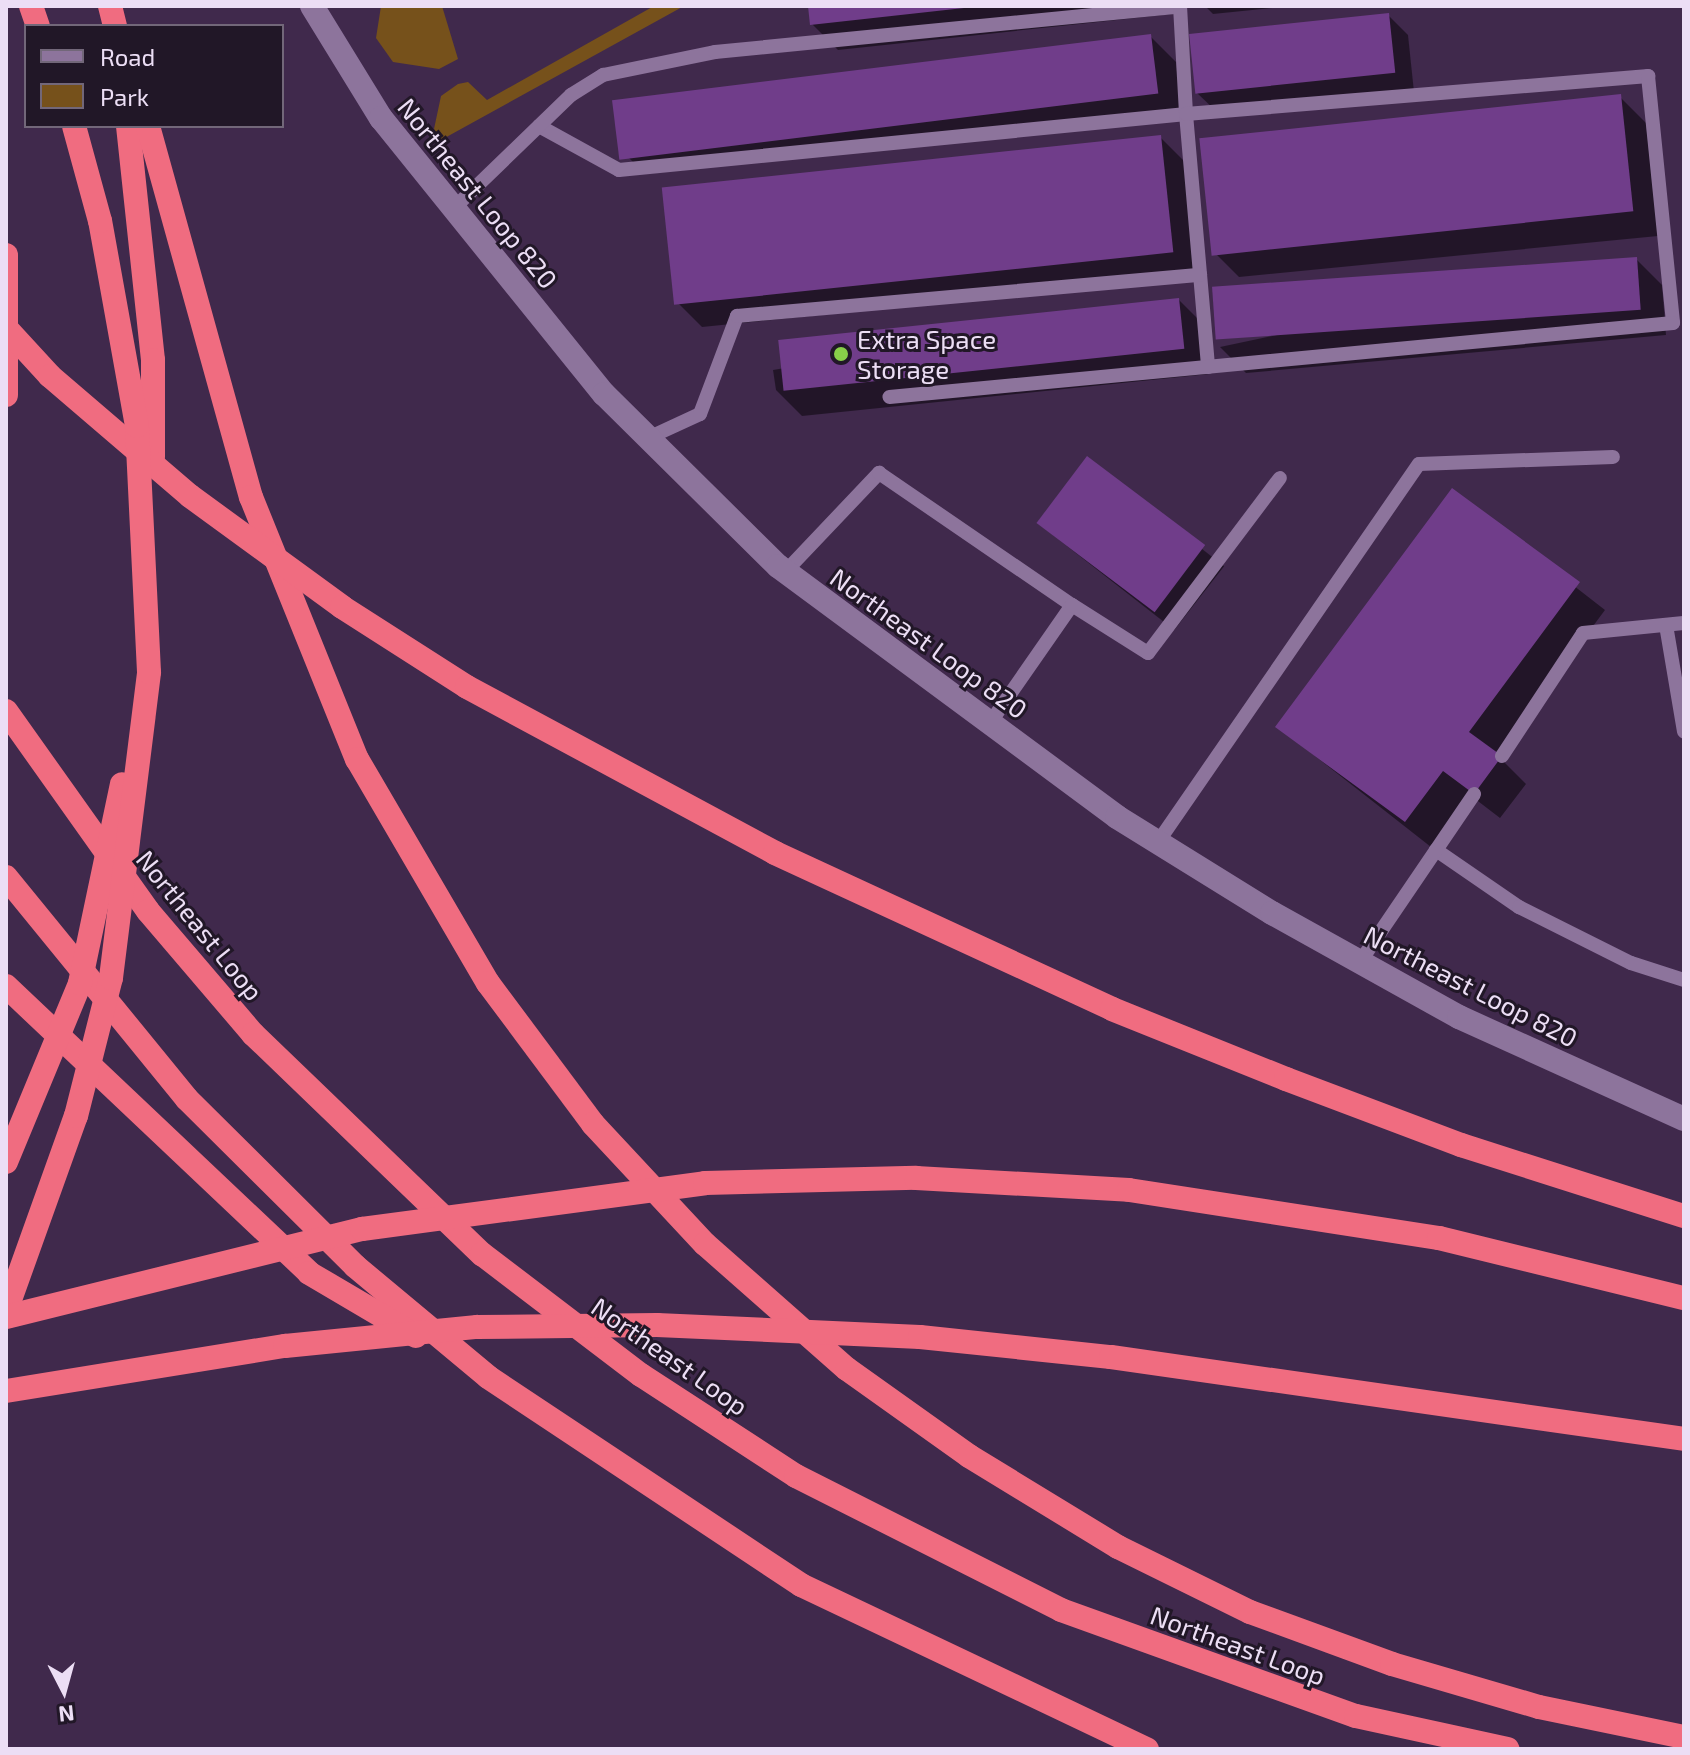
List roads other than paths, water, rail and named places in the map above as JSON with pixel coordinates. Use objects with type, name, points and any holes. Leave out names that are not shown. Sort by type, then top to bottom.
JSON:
[{"type":"highway","points":[[6,1314],[76,1116],[111,978],[149,672],[137,426],[100,221],[75,128]]},
{"type":"highway","points":[[6,1162],[80,983],[142,671],[153,525],[153,360],[128,128]]},
{"type":"highway","points":[[149,128],[251,497],[303,642],[393,827],[488,983],[593,1124],[705,1244],[847,1369],[969,1456],[1118,1547],[1250,1612],[1539,1707],[1684,1737]]},
{"type":"highway","points":[[6,255],[6,395]]},
{"type":"highway","points":[[6,328],[50,376],[190,496],[342,607],[467,687],[775,853],[1112,1009],[1286,1079],[1461,1145],[1684,1216]]},
{"type":"highway","name":"Northeast Loop","points":[[6,711],[148,911],[253,1034],[384,1165],[482,1254],[629,1365],[796,1476],[1061,1610],[1356,1716],[1507,1749]]},
{"type":"highway","points":[[6,877],[187,1099],[355,1266],[488,1377],[649,1491],[801,1585],[1147,1749]]},
{"type":"highway","points":[[6,986],[309,1273],[488,1377]]},
{"type":"highway","points":[[6,1314],[362,1229],[705,1183],[916,1178],[1129,1190],[1439,1238],[1673,1295]]},
{"type":"highway","points":[[6,1391],[139,1365],[477,1327],[657,1325],[920,1337],[1227,1372],[1684,1439]]},
{"type":"main road","name":"Northeast Loop 820","points":[[312,6],[381,118],[453,209],[648,438],[785,572],[1158,842],[1459,1017],[1684,1119]]},
{"type":"lane","points":[[453,209],[539,126],[603,75],[715,52],[1180,6],[1208,367]]},
{"type":"lane","points":[[539,126],[619,170],[1186,114],[1648,76],[1673,323],[889,397]]},
{"type":"lane","points":[[648,438],[700,414],[737,316],[1200,275]]},
{"type":"lane","points":[[1158,842],[1419,464],[1613,457]]},
{"type":"lane","points":[[785,572],[879,473],[1148,653],[1280,478]]},
{"type":"lane","points":[[990,723],[1072,605]]},
{"type":"lane","points":[[1502,756],[1583,633],[1684,623]]},
{"type":"lane","points":[[1666,625],[1684,731]]},
{"type":"lane","points":[[1360,962],[1474,794]]},
{"type":"lane","points":[[1436,850],[1519,907],[1631,963],[1684,980]]},
{"type":"place","name":"Extra Space Storage","points":[[841,354]]}]
